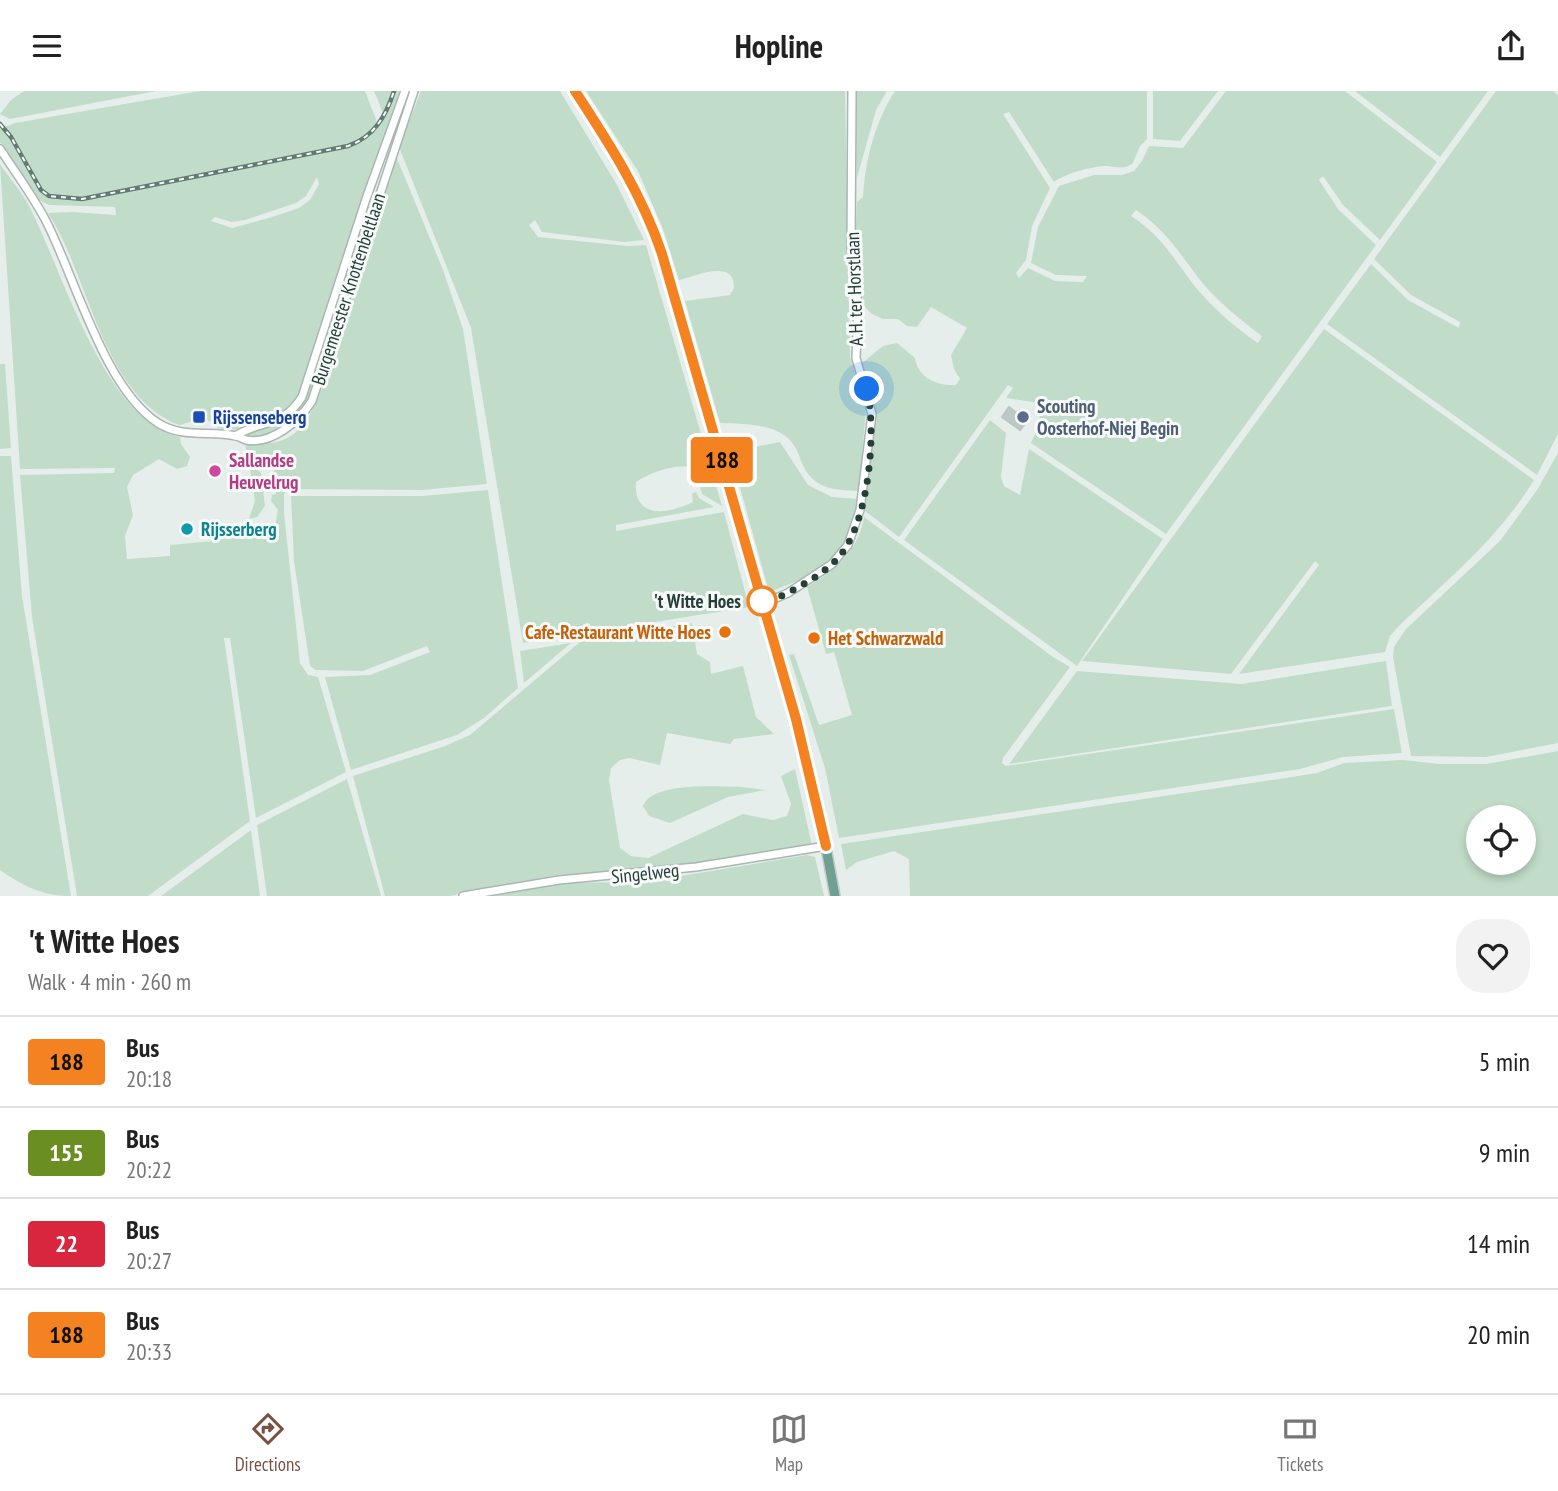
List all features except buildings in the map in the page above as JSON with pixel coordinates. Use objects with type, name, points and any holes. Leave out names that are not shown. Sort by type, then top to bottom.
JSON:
[{"type":"main road","points":[[575,91],[630,177],[657,240],[759,606],[806,754],[835,896]]},
{"type":"street","name":"Burgemeester Knottenbeltlaan","points":[[235,436],[246,429],[280,420],[293,410],[306,389],[374,175],[405,91]]},
{"type":"street","name":"Burgemeester Knottenbeltlaan","points":[[0,149],[46,220],[111,364],[144,411],[159,424],[178,432],[235,436],[247,440],[266,437],[288,427],[302,415],[312,401],[414,91]]},
{"type":"street","name":"A.H. ter Horstlaan","points":[[759,606],[788,593],[832,564],[848,545],[860,510],[872,414],[856,358],[858,306],[851,246],[852,91]]},
{"type":"street","points":[[330,316],[339,319]]},
{"type":"street","name":"Singelweg","points":[[463,896],[559,880],[696,867],[826,846]]},
{"type":"green space","points":[[24,91],[156,91],[10,119],[0,114],[11,100]]},
{"type":"green space","points":[[200,91],[365,91],[377,122],[385,118],[374,91],[400,91],[299,399],[292,407],[273,420],[251,428],[218,428],[204,420],[179,425],[153,410],[132,389],[100,331],[75,267],[48,213],[116,215],[115,207],[49,205],[39,200],[0,142],[0,129],[15,123]],"holes":[[[317,177],[319,184],[310,200],[299,208],[232,228],[211,221],[215,217],[232,222],[245,220],[296,203],[306,196]]]},
{"type":"green space","points":[[421,91],[560,91],[617,185],[644,240],[625,242],[542,232],[535,220],[529,225],[538,237],[628,246],[646,245],[722,506],[702,494],[694,468],[664,469],[636,482],[640,503],[646,508],[664,511],[684,506],[693,502],[692,493],[696,492],[699,498],[714,507],[616,525],[616,531],[724,512],[749,607],[523,643],[471,328],[399,147]]},
{"type":"green space","points":[[586,91],[845,91],[850,357],[866,408],[859,491],[841,490],[817,483],[806,470],[793,443],[777,431],[753,425],[720,423],[685,301],[730,295],[734,288],[733,279],[722,271],[713,271],[679,280],[663,229],[638,171]]},
{"type":"green space","points":[[855,91],[887,91],[876,110],[857,178]]},
{"type":"green space","points":[[895,91],[1147,91],[1147,139],[1140,146],[1133,163],[1124,167],[1087,169],[1054,182],[1009,112],[1003,114],[1050,188],[1032,226],[1026,260],[1016,273],[1019,278],[1028,268],[1055,281],[1083,282],[1087,276],[1056,275],[1031,263],[1038,227],[1059,186],[1094,175],[1122,175],[1134,171],[1149,146],[1183,148],[1226,91],[1345,91],[1437,162],[1380,240],[1343,205],[1323,176],[1319,180],[1338,209],[1376,245],[1166,534],[1031,443],[1039,422],[1039,412],[1033,402],[1006,398],[1013,388],[1008,385],[899,537],[865,511],[874,420],[873,404],[861,364],[883,346],[897,343],[915,358],[924,376],[942,384],[956,385],[960,379],[954,369],[951,355],[967,328],[931,307],[917,327],[907,326],[898,319],[883,319],[872,314],[861,303],[855,246],[857,202],[863,197],[872,142]],"holes":[[[1136,210],[1165,235],[1205,286],[1232,313],[1262,336],[1258,343],[1213,306],[1157,237],[1131,216]]]},
{"type":"green space","points":[[1153,91],[1218,91],[1180,141],[1153,139]]},
{"type":"green space","points":[[1355,91],[1488,91],[1440,157]]},
{"type":"green space","points":[[1496,91],[1553,91],[1558,95],[1558,434],[1537,475],[1327,324],[1371,264],[1408,300],[1459,328],[1460,322],[1411,295],[1374,259]]},
{"type":"green space","points":[[396,156],[443,270],[463,329],[487,484],[422,490],[288,489],[284,494],[284,513],[300,663],[308,675],[318,677],[346,772],[256,818],[230,638],[224,638],[250,821],[148,896],[77,896],[32,617],[20,475],[114,473],[115,468],[20,469],[0,164],[28,204],[88,338],[108,373],[129,403],[153,426],[180,437],[181,444],[190,457],[187,466],[177,469],[159,459],[133,475],[127,487],[133,515],[125,536],[127,559],[170,556],[170,545],[213,541],[213,533],[275,526],[278,510],[271,501],[272,495],[276,494],[273,463],[251,457],[245,443],[265,443],[291,436],[305,422],[312,409],[325,379]]},
{"type":"green space","points":[[367,203],[374,204],[338,314],[332,312]]},
{"type":"green space","points":[[330,320],[336,322],[316,386],[299,413],[271,432],[261,436],[244,436],[274,425],[292,413]]},
{"type":"green space","points":[[1324,329],[1534,480],[1520,501],[1472,557],[1390,636],[1385,652],[1239,674],[1319,565],[1315,561],[1231,674],[1082,661]]},
{"type":"green space","points":[[0,364],[5,364],[11,448],[0,449]]},
{"type":"green space","points":[[990,420],[1006,433],[1001,477],[1004,486],[1020,495],[1029,449],[1163,539],[1077,666],[904,540]]},
{"type":"green space","points":[[780,442],[808,485],[832,497],[858,499],[848,536],[830,561],[819,570],[769,592],[733,462],[754,447]]},
{"type":"green space","points":[[1558,453],[1558,743],[1486,757],[1411,756],[1393,657],[1394,647],[1406,629],[1500,541],[1537,490]]},
{"type":"green space","points":[[0,456],[11,456],[22,596],[71,896],[33,889],[0,870]]},
{"type":"green space","points":[[249,463],[261,473],[265,506],[257,517],[249,519],[255,501]]},
{"type":"green space","points":[[488,490],[518,688],[484,718],[457,735],[351,770],[325,677],[370,675],[430,652],[427,646],[363,671],[316,670],[310,666],[294,561],[291,496],[422,496]]},
{"type":"green space","points":[[864,517],[1070,667],[1003,758],[1002,763],[1006,766],[1394,709],[1402,753],[1343,757],[1300,769],[839,838],[825,768],[789,655],[794,654],[819,725],[852,715],[834,652],[826,654],[807,587],[836,567],[844,558],[857,540]]},
{"type":"green space","points":[[692,623],[697,654],[710,662],[711,674],[743,666],[756,717],[774,734],[734,739],[730,744],[667,733],[660,765],[629,758],[620,760],[611,768],[609,780],[620,848],[631,856],[648,858],[743,814],[773,820],[787,816],[791,804],[781,776],[795,769],[812,846],[633,873],[557,875],[450,896],[385,896],[353,776],[445,746],[470,735],[580,642]]},
{"type":"green space","points":[[571,643],[524,683],[520,651]]},
{"type":"green space","points":[[1386,661],[1392,706],[1009,764],[1077,671],[1242,684]]},
{"type":"green space","points":[[1558,751],[1558,896],[910,896],[909,859],[894,851],[857,862],[846,870],[841,844],[1317,773],[1344,763],[1403,760],[1440,764],[1486,764]]},
{"type":"green space","points":[[347,779],[381,896],[267,896],[257,825]]},
{"type":"green space","points":[[703,786],[766,790],[728,797],[670,823],[649,816],[643,806],[659,792],[673,789]]},
{"type":"green space","points":[[251,830],[260,896],[161,896]]},
{"type":"green space","points":[[807,855],[815,857],[824,896],[491,896],[558,883],[641,882]]},
{"type":"railway","points":[[0,124],[11,137],[41,190],[49,196],[82,199],[348,146],[365,137],[378,125],[394,91]]},
{"type":"bus line","name":"188","points":[[575,91],[630,177],[662,254],[806,754],[826,846]]},
{"type":"place","name":"Rijssenseberg","points":[[199,417]]},
{"type":"place","name":"Scouting Oosterhof-Niej Begin","points":[[1023,417]]},
{"type":"place","name":"Sallandse Heuvelrug","points":[[215,471]]},
{"type":"place","name":"Rijsserberg","points":[[187,529]]},
{"type":"place","name":"'t Witte Hoes","points":[[762,601]]},
{"type":"place","name":"Cafe-Restaurant Witte Hoes","points":[[725,632]]},
{"type":"place","name":"Het Schwarzwald","points":[[814,638]]},
{"type":"route","points":[[762,601],[763,605],[788,593],[823,571],[841,555],[853,535],[863,492],[872,423],[867,389]]}]
